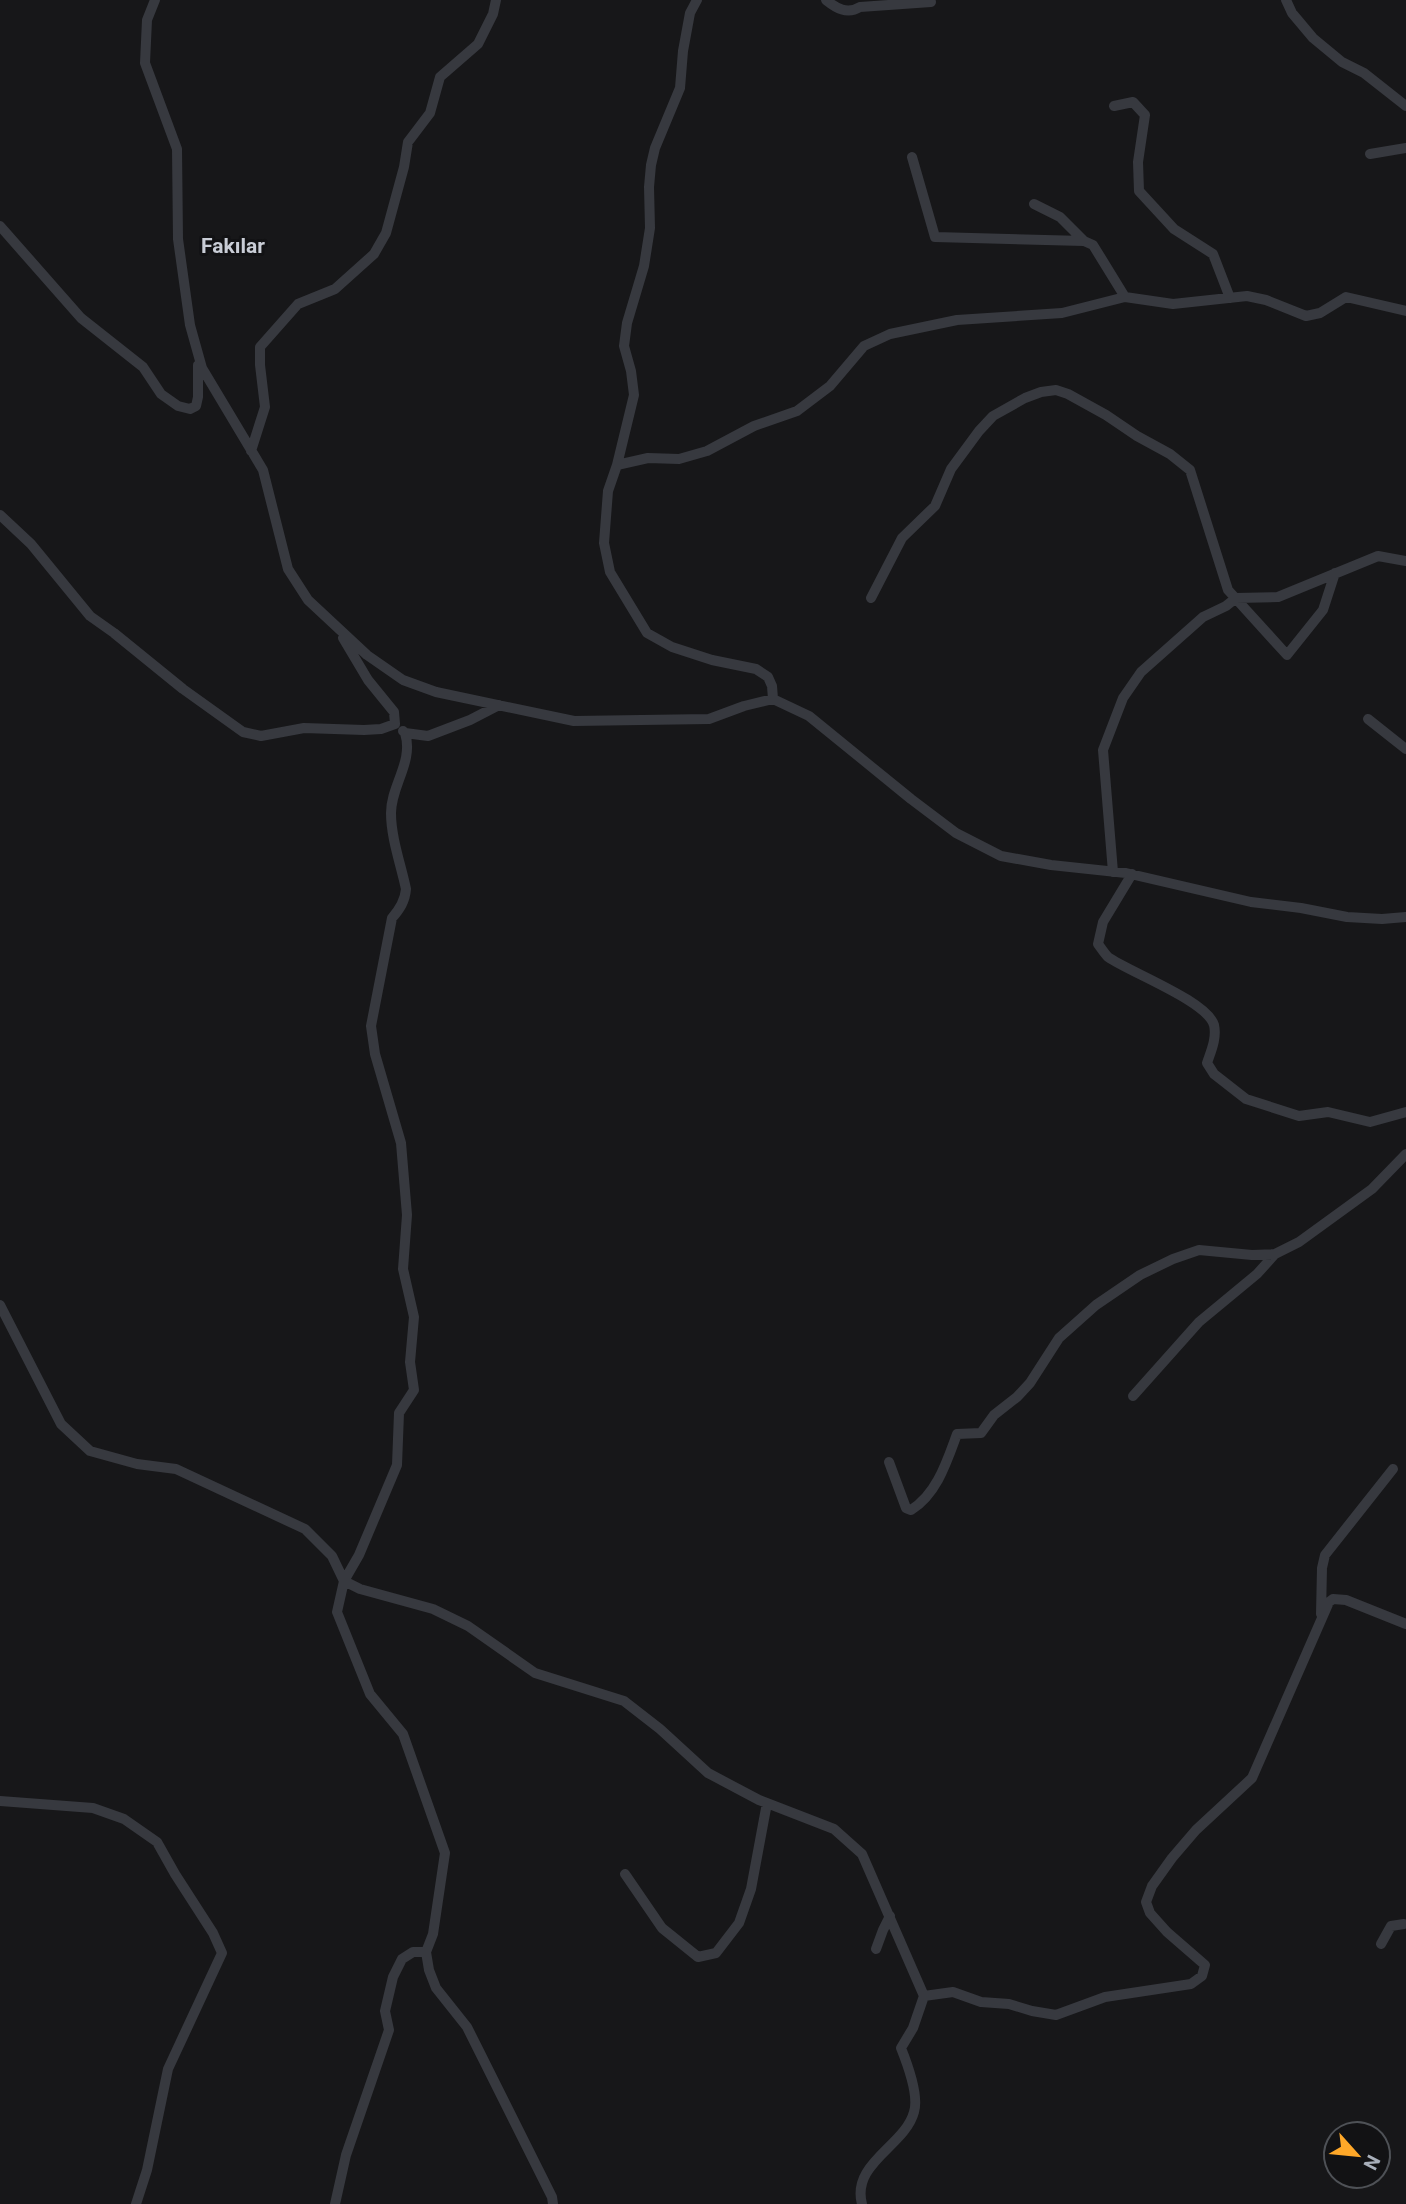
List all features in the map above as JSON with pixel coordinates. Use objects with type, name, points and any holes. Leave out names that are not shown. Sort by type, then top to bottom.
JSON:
[{"type":"street","points":[[155,0],[147,20],[145,63],[177,149],[178,239],[190,325],[202,368],[263,470],[288,569],[308,600],[367,655],[403,680],[436,692],[574,721],[709,719],[773,699],[809,716],[956,833],[1001,856],[1132,874],[1251,902],[1347,917],[1406,918]]},
{"type":"street","points":[[147,20],[162,0]]},
{"type":"street","points":[[251,451],[265,407],[260,346],[298,304],[335,289],[374,254],[386,233],[408,142],[430,113],[440,77],[478,44],[493,14],[496,0]]},
{"type":"street","points":[[697,0],[690,13],[680,88],[655,148],[651,165],[650,228],[644,267],[627,323],[624,346],[634,396],[608,491],[604,543],[610,572],[648,633],[672,647],[698,656],[756,669],[768,677],[773,699]]},
{"type":"street","points":[[826,0],[844,11],[855,10],[860,6],[932,2]]},
{"type":"street","points":[[1286,0],[1292,13],[1312,38],[1342,62],[1364,73],[1406,106]]},
{"type":"street","points":[[1114,106],[1133,102],[1145,115],[1138,162],[1139,191],[1174,229],[1213,254],[1230,298]]},
{"type":"street","points":[[1370,155],[1406,148]]},
{"type":"street","points":[[912,157],[935,237],[1084,241]]},
{"type":"street","points":[[1034,204],[1060,217],[1084,241],[1093,245],[1125,296]]},
{"type":"street","points":[[0,226],[81,318],[143,367],[161,394],[178,406],[190,410],[196,406],[198,397],[198,355]]},
{"type":"street","points":[[617,466],[648,458],[679,459],[697,454],[754,426],[797,411],[830,386],[864,346],[890,334],[957,320],[1062,313],[1125,296],[1173,304],[1247,296],[1266,300],[1306,316],[1320,313],[1346,297],[1406,311]]},
{"type":"street","points":[[870,597],[902,538],[934,506],[951,469],[979,431],[993,416],[1025,398],[1056,390],[1106,415],[1170,454],[1190,470],[1228,590],[1287,655],[1323,610],[1335,573]]},
{"type":"street","points":[[0,515],[31,544],[90,616],[243,732],[261,736],[304,728],[373,730],[395,724]]},
{"type":"street","points":[[1113,872],[1104,750],[1123,698],[1141,672],[1203,617],[1236,598],[1278,597],[1378,556],[1406,561]]},
{"type":"street","points":[[335,625],[368,680],[394,712],[395,724],[405,733],[408,744],[405,765],[391,811],[392,831],[406,896],[401,908],[392,918],[371,1026],[374,1054],[401,1143],[407,1215],[402,1269],[414,1317],[410,1362],[414,1390],[399,1413],[397,1465],[359,1555],[344,1581],[338,1612],[370,1694],[403,1734],[445,1853],[433,1934],[426,1952],[429,1970],[436,1988],[467,2027],[528,2147],[553,2204]]},
{"type":"street","points":[[405,733],[428,736],[499,705]]},
{"type":"street","points":[[1368,719],[1406,750]]},
{"type":"street","points":[[1132,874],[1103,922],[1098,944],[1106,956],[1150,978],[1205,1013],[1213,1024],[1214,1043],[1207,1063],[1214,1074],[1246,1099],[1299,1116],[1328,1112],[1370,1122],[1406,1112]]},
{"type":"street","points":[[1133,1396],[1199,1322],[1257,1274],[1275,1255],[1299,1242],[1372,1189],[1406,1154]]},
{"type":"street","points":[[889,1462],[906,1508],[911,1510],[924,1501],[934,1488],[957,1434],[981,1433],[994,1415],[1030,1383],[1059,1338],[1096,1305],[1140,1275],[1199,1250],[1242,1255],[1275,1255]]},
{"type":"street","points":[[0,1305],[61,1424],[90,1451],[137,1464],[176,1469],[305,1529],[332,1556],[344,1581],[360,1589],[433,1609],[468,1626],[534,1673],[624,1702],[660,1729],[708,1773],[767,1803],[834,1829],[862,1854],[925,1996],[913,2028],[901,2048],[911,2073],[915,2110],[905,2131],[864,2176],[862,2204]]},
{"type":"street","points":[[1321,1620],[1322,1568],[1325,1555],[1393,1469]]},
{"type":"street","points":[[925,1996],[953,1992],[981,2002],[1009,2004],[1056,2015],[1105,1997],[1191,1984],[1202,1976],[1205,1965],[1167,1932],[1150,1913],[1146,1902],[1152,1886],[1196,1830],[1252,1778],[1329,1602],[1333,1599],[1346,1600],[1406,1624]]},
{"type":"street","points":[[0,1801],[93,1808],[124,1819],[157,1842],[174,1874],[213,1933],[222,1953],[168,2069],[147,2170],[136,2204]]},
{"type":"street","points":[[625,1874],[662,1928],[698,1957],[716,1954],[739,1923],[751,1889],[767,1803]]},
{"type":"street","points":[[876,1950],[890,1916]]},
{"type":"street","points":[[1381,1944],[1391,1926],[1405,1923]]},
{"type":"street","points":[[335,2204],[346,2155],[389,2030],[385,2011],[393,1977],[402,1959],[413,1952],[426,1952]]},
{"type":"district","name":"Fakılar","points":[[233,246]]}]
